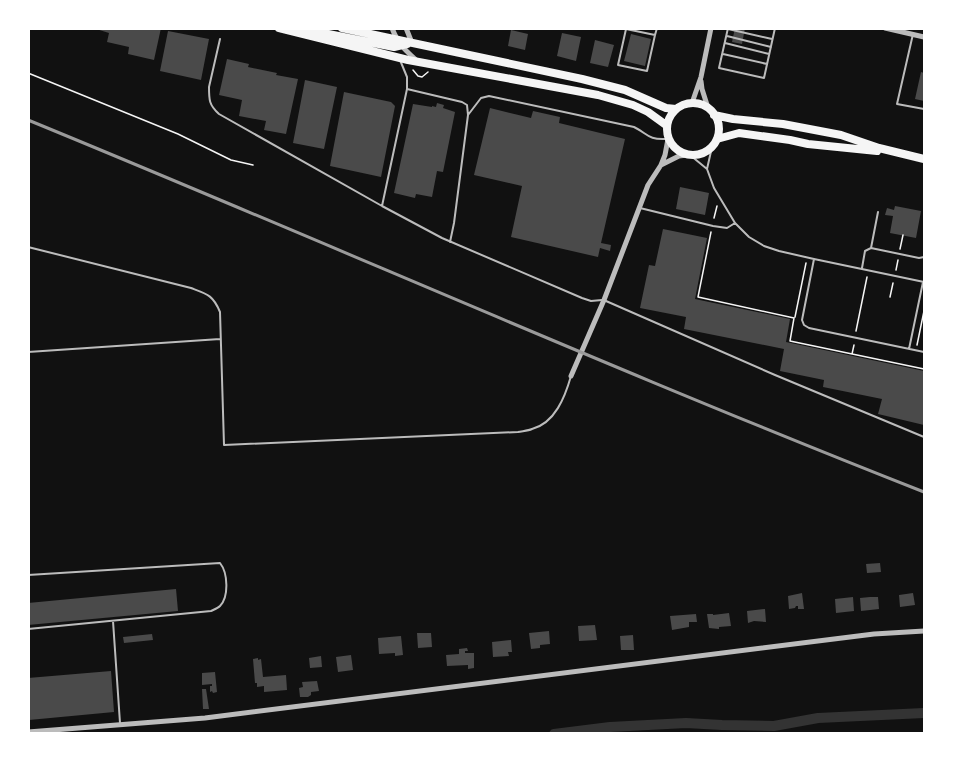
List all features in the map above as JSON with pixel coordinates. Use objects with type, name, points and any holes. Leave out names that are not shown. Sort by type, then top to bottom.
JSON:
[{"type":"main road","points":[[279,28],[418,62],[598,95],[641,108],[666,125]]},
{"type":"main road","points":[[302,28],[394,47],[399,43]]},
{"type":"main road","points":[[342,28],[375,32],[399,43],[412,43],[613,86],[666,108],[676,109]]},
{"type":"main road","points":[[899,153],[841,148],[739,133],[715,143],[705,152],[688,155],[675,149],[668,139],[666,125],[670,116],[683,104],[701,104],[711,111],[738,120],[783,124],[842,135],[866,144],[924,159]]},
{"type":"main road","points":[[711,111],[719,126],[715,143]]},
{"type":"street","points":[[393,28],[399,43],[418,62]]},
{"type":"street","points":[[406,28],[412,43]]},
{"type":"street","points":[[692,103],[701,77],[711,28]]},
{"type":"street","points":[[885,28],[924,37]]},
{"type":"street","points":[[701,77],[702,89],[711,111]]},
{"type":"street","points":[[571,376],[648,185],[662,165],[668,139]]},
{"type":"street","points":[[662,165],[679,156],[688,155]]},
{"type":"street","points":[[28,732],[205,718],[862,636],[924,631]]},
{"type":"lane","points":[[655,35],[626,29],[618,65],[647,71],[657,28]]},
{"type":"lane","points":[[772,39],[728,29],[719,68],[764,78],[775,28]]},
{"type":"lane","points":[[913,34],[897,104],[924,109]]},
{"type":"lane","points":[[727,36],[771,47]]},
{"type":"lane","points":[[220,39],[209,87],[212,108],[219,114],[450,242],[582,298],[603,300],[924,437]]},
{"type":"lane","points":[[725,43],[769,54]]},
{"type":"lane","points":[[723,54],[767,64]]},
{"type":"lane","points":[[382,206],[407,89],[407,77],[399,58]]},
{"type":"lane","points":[[407,89],[467,105],[468,115],[450,242]]},
{"type":"lane","points":[[468,115],[482,98],[489,96],[634,127],[656,140],[668,139]]},
{"type":"lane","points":[[707,169],[715,143]]},
{"type":"lane","points":[[688,155],[707,169],[714,188],[735,223],[764,246],[778,251],[924,282],[909,349]]},
{"type":"lane","points":[[640,208],[713,226],[727,228],[735,223]]},
{"type":"lane","points":[[871,248],[878,212]]},
{"type":"lane","points":[[28,247],[191,288],[206,294],[216,302],[220,312],[224,445],[518,432],[534,429],[547,422],[556,411],[567,391],[571,376]]},
{"type":"lane","points":[[862,268],[865,251],[871,248],[919,258],[924,257]]},
{"type":"lane","points":[[814,259],[802,320],[804,325],[808,328],[924,352]]},
{"type":"lane","points":[[28,352],[221,339]]},
{"type":"lane","points":[[28,575],[215,562],[225,568],[226,595],[219,608],[211,611],[28,629]]},
{"type":"lane","points":[[113,621],[120,724]]},
{"type":"path","points":[[28,73],[178,134],[231,160],[253,165]]},
{"type":"path","points":[[723,203],[716,207],[698,297],[794,318]]},
{"type":"path","points":[[890,297],[903,235]]},
{"type":"path","points":[[807,257],[790,341],[924,369]]},
{"type":"path","points":[[852,354],[869,270]]},
{"type":"path","points":[[916,351],[924,311]]},
{"type":"building","points":[[93,28],[161,28],[154,60],[128,54],[129,47],[107,42],[109,33]]},
{"type":"building","points":[[735,28],[745,28],[742,44],[732,42]]},
{"type":"building","points":[[511,30],[528,34],[525,50],[508,46]]},
{"type":"building","points":[[168,31],[209,39],[201,80],[160,71]]},
{"type":"building","points":[[562,33],[581,37],[576,61],[557,56]]},
{"type":"building","points":[[631,34],[651,39],[645,66],[624,61]]},
{"type":"building","points":[[595,40],[614,45],[608,67],[590,63]]},
{"type":"building","points":[[227,59],[249,64],[248,67],[277,73],[276,75],[298,79],[286,134],[264,130],[266,121],[239,116],[242,100],[219,95]]},
{"type":"building","points":[[921,72],[924,73],[924,101],[915,99]]},
{"type":"building","points":[[305,80],[337,87],[324,149],[293,143]]},
{"type":"building","points":[[344,92],[391,102],[395,106],[381,177],[330,166]]},
{"type":"building","points":[[437,103],[455,112],[443,172],[437,171],[432,197],[416,194],[415,198],[394,193],[413,104],[436,107]]},
{"type":"building","points":[[490,108],[531,118],[533,111],[560,117],[559,123],[625,139],[601,243],[611,245],[610,251],[600,248],[598,257],[511,237],[522,186],[474,175]]},
{"type":"building","points":[[680,187],[709,193],[705,215],[676,209]]},
{"type":"building","points":[[895,206],[921,211],[916,238],[890,233],[893,216],[885,215],[887,208],[894,210]]},
{"type":"building","points":[[663,229],[707,238],[695,299],[790,319],[786,342],[924,371],[924,425],[878,414],[882,399],[823,387],[824,380],[780,371],[784,349],[684,329],[686,317],[640,308],[649,265],[655,266]]},
{"type":"building","points":[[880,563],[881,572],[867,573],[866,564]]},
{"type":"building","points":[[176,589],[178,611],[28,625],[28,603]]},
{"type":"building","points":[[802,593],[804,609],[798,609],[796,606],[789,609],[788,596]]},
{"type":"building","points":[[913,593],[915,605],[900,607],[899,595]]},
{"type":"building","points":[[853,597],[854,611],[836,613],[835,599]]},
{"type":"building","points":[[878,597],[879,609],[861,611],[860,598]]},
{"type":"building","points":[[765,609],[766,622],[748,623],[747,611]]},
{"type":"building","points":[[729,613],[731,626],[719,627],[719,629],[709,628],[707,614]]},
{"type":"building","points":[[696,614],[697,622],[689,622],[689,627],[672,630],[670,616]]},
{"type":"building","points":[[595,625],[597,640],[579,641],[578,626]]},
{"type":"building","points":[[549,631],[550,644],[531,649],[529,633]]},
{"type":"building","points":[[417,633],[431,633],[432,647],[418,648]]},
{"type":"building","points":[[152,634],[153,640],[124,643],[123,637]]},
{"type":"building","points":[[633,635],[634,650],[621,650],[620,636]]},
{"type":"building","points":[[401,636],[403,655],[379,654],[378,638]]},
{"type":"building","points":[[511,640],[512,652],[508,652],[509,656],[493,657],[492,642]]},
{"type":"building","points":[[467,648],[468,651],[465,653],[474,653],[474,668],[468,669],[468,665],[447,666],[446,655],[459,654],[459,649]]},
{"type":"building","points":[[351,655],[353,670],[338,672],[336,657]]},
{"type":"building","points":[[321,656],[322,667],[310,668],[309,658]]},
{"type":"building","points":[[258,658],[258,660],[261,659],[263,677],[286,675],[287,690],[264,692],[264,686],[257,687],[253,659]]},
{"type":"building","points":[[111,671],[114,712],[29,720],[28,678]]},
{"type":"building","points":[[215,672],[217,692],[213,693],[210,692],[212,684],[202,685],[202,673]]},
{"type":"building","points":[[317,681],[319,691],[311,692],[308,697],[300,697],[299,688],[303,687],[302,682]]},
{"type":"building","points":[[202,689],[206,689],[209,709],[203,709]]},
{"type":"waterway","points":[[554,734],[610,727],[686,723],[774,726],[818,718],[924,713]]},
{"type":"railway","points":[[28,120],[587,355],[924,492]]}]
